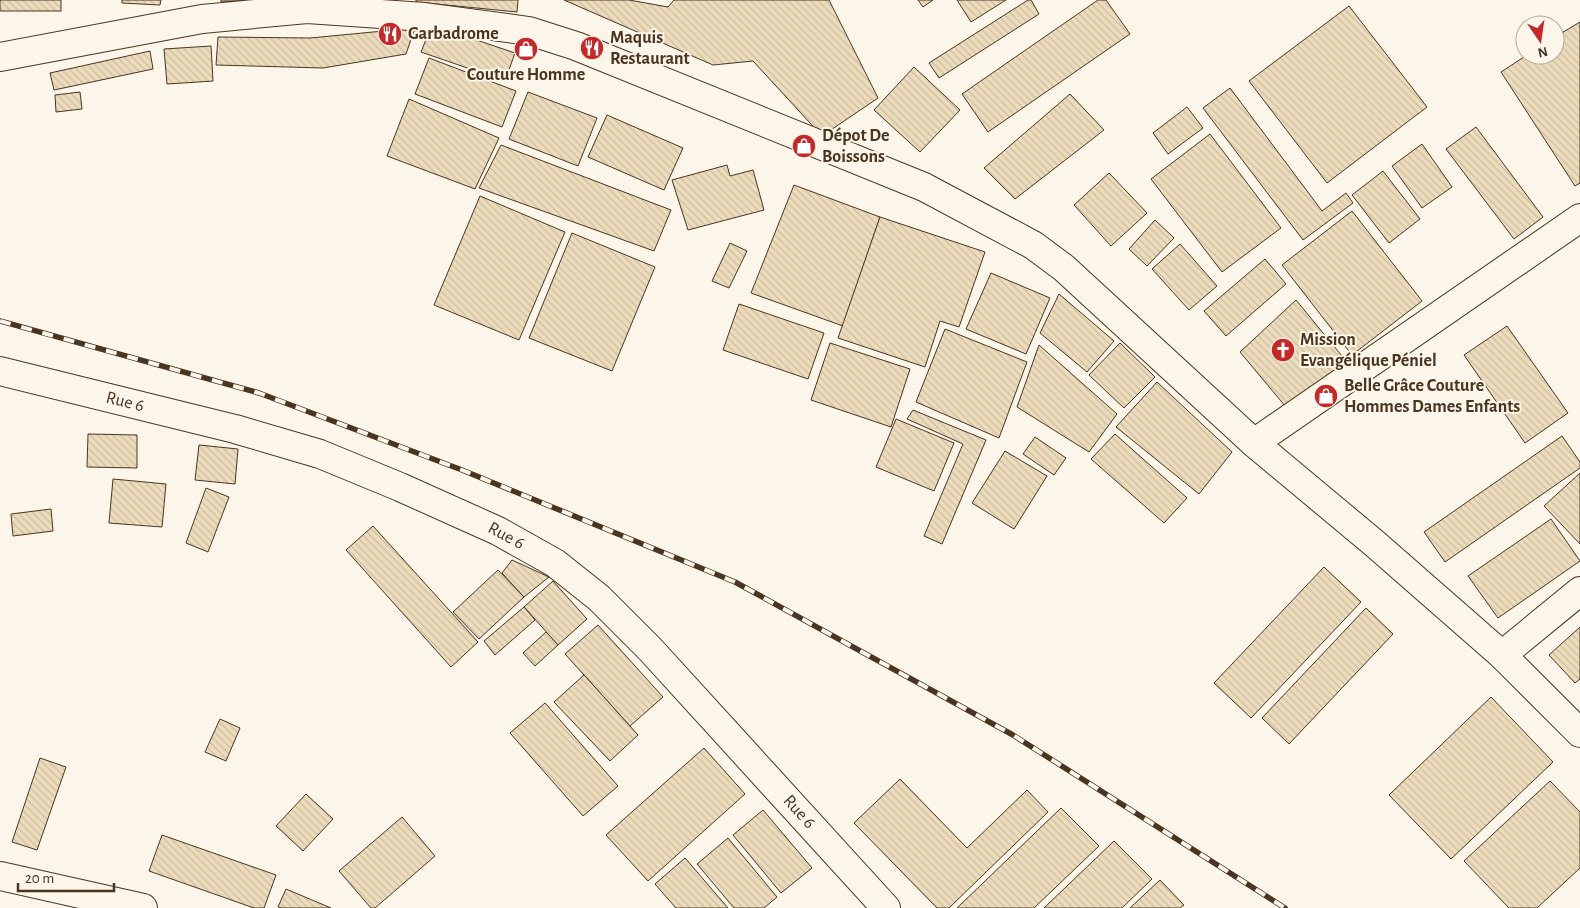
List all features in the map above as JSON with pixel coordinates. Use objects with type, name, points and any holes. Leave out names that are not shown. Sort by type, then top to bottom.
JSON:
[{"type":"street","points":[[0,57],[201,9],[307,10],[425,17],[529,31],[576,46],[924,187],[1033,245],[1064,268],[1254,443],[1374,543],[1502,654],[1580,733]]},
{"type":"street","points":[[1254,443],[1580,218]]},
{"type":"street","name":"Rue 6","points":[[0,371],[235,429],[320,454],[498,531],[555,563],[599,598],[650,649],[886,908]]},
{"type":"street","points":[[1502,654],[1580,591]]},
{"type":"street","points":[[0,876],[143,908]]},
{"type":"building","points":[[0,0],[61,0],[61,11],[0,11]]},
{"type":"building","points":[[122,0],[161,0],[160,5],[122,3]]},
{"type":"building","points":[[221,0],[258,0],[221,2]]},
{"type":"building","points":[[416,0],[518,0],[517,12],[416,2]]},
{"type":"building","points":[[564,0],[629,0],[668,7],[674,0],[829,0],[878,98],[822,136],[753,61],[713,65]]},
{"type":"building","points":[[918,0],[933,0],[923,7]]},
{"type":"building","points":[[957,0],[1006,0],[971,22]]},
{"type":"building","points":[[1028,0],[1031,0],[1039,14],[939,78],[929,63]]},
{"type":"building","points":[[1098,0],[1106,0],[1130,34],[988,132],[962,94]]},
{"type":"building","points":[[1349,6],[1427,107],[1327,183],[1249,81]]},
{"type":"building","points":[[1580,22],[1580,183],[1575,186],[1501,72],[1515,63],[1515,65],[1565,65],[1565,31]]},
{"type":"building","points":[[432,25],[515,53],[505,81],[421,52]]},
{"type":"building","points":[[415,28],[406,54],[323,68],[216,65],[218,37],[310,38]]},
{"type":"building","points":[[211,46],[213,81],[167,84],[164,49]]},
{"type":"building","points":[[150,51],[153,69],[54,90],[50,73]]},
{"type":"building","points":[[429,58],[516,91],[502,127],[415,94]]},
{"type":"building","points":[[914,67],[960,110],[920,152],[874,110]]},
{"type":"building","points":[[1230,88],[1322,211],[1346,193],[1353,203],[1303,240],[1203,108]]},
{"type":"building","points":[[80,92],[82,109],[56,112],[55,95]]},
{"type":"building","points":[[528,92],[597,118],[578,166],[509,139]]},
{"type":"building","points":[[1070,94],[1104,130],[1015,199],[984,168]]},
{"type":"building","points":[[409,99],[499,138],[475,189],[387,156]]},
{"type":"building","points":[[1187,107],[1203,128],[1168,154],[1153,133]]},
{"type":"building","points":[[607,115],[683,148],[664,190],[588,157]]},
{"type":"building","points":[[1476,127],[1543,217],[1514,239],[1446,149]]},
{"type":"building","points":[[1210,134],[1281,228],[1222,272],[1151,179]]},
{"type":"building","points":[[1422,144],[1452,187],[1422,208],[1392,166]]},
{"type":"building","points":[[501,145],[671,210],[654,251],[479,188]]},
{"type":"building","points":[[727,165],[730,176],[753,170],[764,210],[688,230],[672,180]]},
{"type":"building","points":[[1383,171],[1420,219],[1389,243],[1352,195]]},
{"type":"building","points":[[1109,173],[1147,213],[1111,246],[1074,205]]},
{"type":"building","points":[[794,185],[880,217],[843,326],[751,293]]},
{"type":"building","points":[[480,196],[565,232],[519,340],[434,305]]},
{"type":"building","points":[[1352,211],[1422,301],[1352,355],[1282,265]]},
{"type":"building","points":[[880,217],[985,252],[959,327],[940,321],[925,367],[838,338]]},
{"type":"building","points":[[1155,220],[1174,238],[1147,266],[1129,249]]},
{"type":"building","points":[[572,233],[655,267],[612,371],[529,338]]},
{"type":"building","points":[[730,243],[747,251],[729,288],[712,281]]},
{"type":"building","points":[[1180,244],[1217,286],[1189,310],[1152,269]]},
{"type":"building","points":[[1265,259],[1286,284],[1226,336],[1204,311]]},
{"type":"building","points":[[991,273],[1050,298],[1026,354],[966,329]]},
{"type":"building","points":[[1059,294],[1114,341],[1087,372],[1040,333]]},
{"type":"building","points":[[1296,300],[1346,361],[1286,407],[1240,352]]},
{"type":"building","points":[[739,304],[824,333],[808,379],[723,350]]},
{"type":"building","points":[[1507,326],[1568,413],[1525,443],[1464,355]]},
{"type":"building","points":[[945,329],[1027,362],[999,438],[916,402]]},
{"type":"building","points":[[830,343],[910,369],[891,427],[811,400]]},
{"type":"building","points":[[1120,343],[1155,377],[1124,408],[1089,375]]},
{"type":"building","points":[[1039,345],[1117,414],[1089,452],[1017,407]]},
{"type":"building","points":[[1157,382],[1232,452],[1199,494],[1116,427]]},
{"type":"building","points":[[913,410],[986,440],[942,544],[924,536],[963,444],[907,419]]},
{"type":"building","points":[[896,419],[954,443],[934,491],[876,467]]},
{"type":"building","points":[[88,434],[137,435],[137,468],[87,467]]},
{"type":"building","points":[[1115,434],[1187,498],[1164,523],[1091,459]]},
{"type":"building","points":[[1562,436],[1580,462],[1580,468],[1445,562],[1424,532]]},
{"type":"building","points":[[1035,437],[1066,458],[1054,475],[1023,454]]},
{"type":"building","points":[[199,445],[238,449],[235,484],[195,480]]},
{"type":"building","points":[[1005,451],[1047,476],[1014,529],[972,503]]},
{"type":"building","points":[[1580,473],[1580,544],[1544,506]]},
{"type":"building","points":[[113,479],[166,484],[162,527],[109,523]]},
{"type":"building","points":[[206,488],[229,497],[208,552],[186,543]]},
{"type":"building","points":[[51,509],[53,531],[13,536],[11,514]]},
{"type":"building","points":[[1551,519],[1580,561],[1498,618],[1468,576]]},
{"type":"building","points":[[373,526],[478,642],[451,667],[346,550]]},
{"type":"building","points":[[512,560],[549,577],[524,597],[502,573]]},
{"type":"building","points":[[1324,567],[1361,602],[1251,718],[1214,683]]},
{"type":"building","points":[[498,570],[524,597],[479,639],[453,612]]},
{"type":"building","points":[[553,581],[587,619],[558,645],[524,607]]},
{"type":"building","points":[[524,607],[535,620],[495,655],[484,641]]},
{"type":"building","points":[[1366,608],[1393,634],[1289,744],[1262,718]]},
{"type":"building","points":[[598,625],[663,697],[630,726],[565,654]]},
{"type":"building","points":[[1580,627],[1580,679],[1575,683],[1549,655]]},
{"type":"building","points":[[546,632],[558,645],[535,666],[523,653]]},
{"type":"building","points":[[584,675],[638,735],[610,761],[554,702]]},
{"type":"building","points":[[1491,697],[1553,762],[1451,859],[1389,795]]},
{"type":"building","points":[[545,703],[618,786],[583,816],[510,733]]},
{"type":"building","points":[[220,719],[240,728],[226,761],[205,752]]},
{"type":"building","points":[[704,748],[745,794],[648,881],[606,835]]},
{"type":"building","points":[[40,758],[66,767],[37,850],[12,842]]},
{"type":"building","points":[[900,779],[967,848],[1027,790],[1048,812],[949,908],[937,908],[854,823]]},
{"type":"building","points":[[1550,781],[1580,812],[1580,868],[1537,908],[1509,908],[1464,861]]},
{"type":"building","points":[[306,794],[333,819],[303,851],[276,826]]},
{"type":"building","points":[[1061,808],[1099,846],[1034,908],[957,908]]},
{"type":"building","points":[[763,810],[812,868],[781,893],[733,835]]},
{"type":"building","points":[[402,817],[435,856],[375,908],[371,908],[339,871]]},
{"type":"building","points":[[162,835],[276,875],[264,908],[254,908],[149,871]]},
{"type":"building","points":[[728,838],[777,897],[764,908],[734,908],[697,864]]},
{"type":"building","points":[[1114,841],[1152,879],[1122,908],[1044,908]]},
{"type":"building","points":[[685,858],[728,908],[676,908],[655,884]]},
{"type":"building","points":[[1160,880],[1184,905],[1180,908],[1130,908]]},
{"type":"building","points":[[286,889],[331,908],[278,907]]},
{"type":"railway","points":[[0,321],[259,393],[462,470],[735,582],[1013,735],[1285,908]]},
{"type":"place","name":"Garbadrome","points":[[390,34]]},
{"type":"place","name":"Maquis Restaurant","points":[[592,48]]},
{"type":"place","name":"Couture Homme","points":[[526,49]]},
{"type":"place","name":"Dépot De Boissons","points":[[804,146]]},
{"type":"place","name":"Mission Evangélique Péniel","points":[[1283,350]]},
{"type":"place","name":"Belle Grâce Couture Hommes Dames Enfants","points":[[1326,396]]}]
